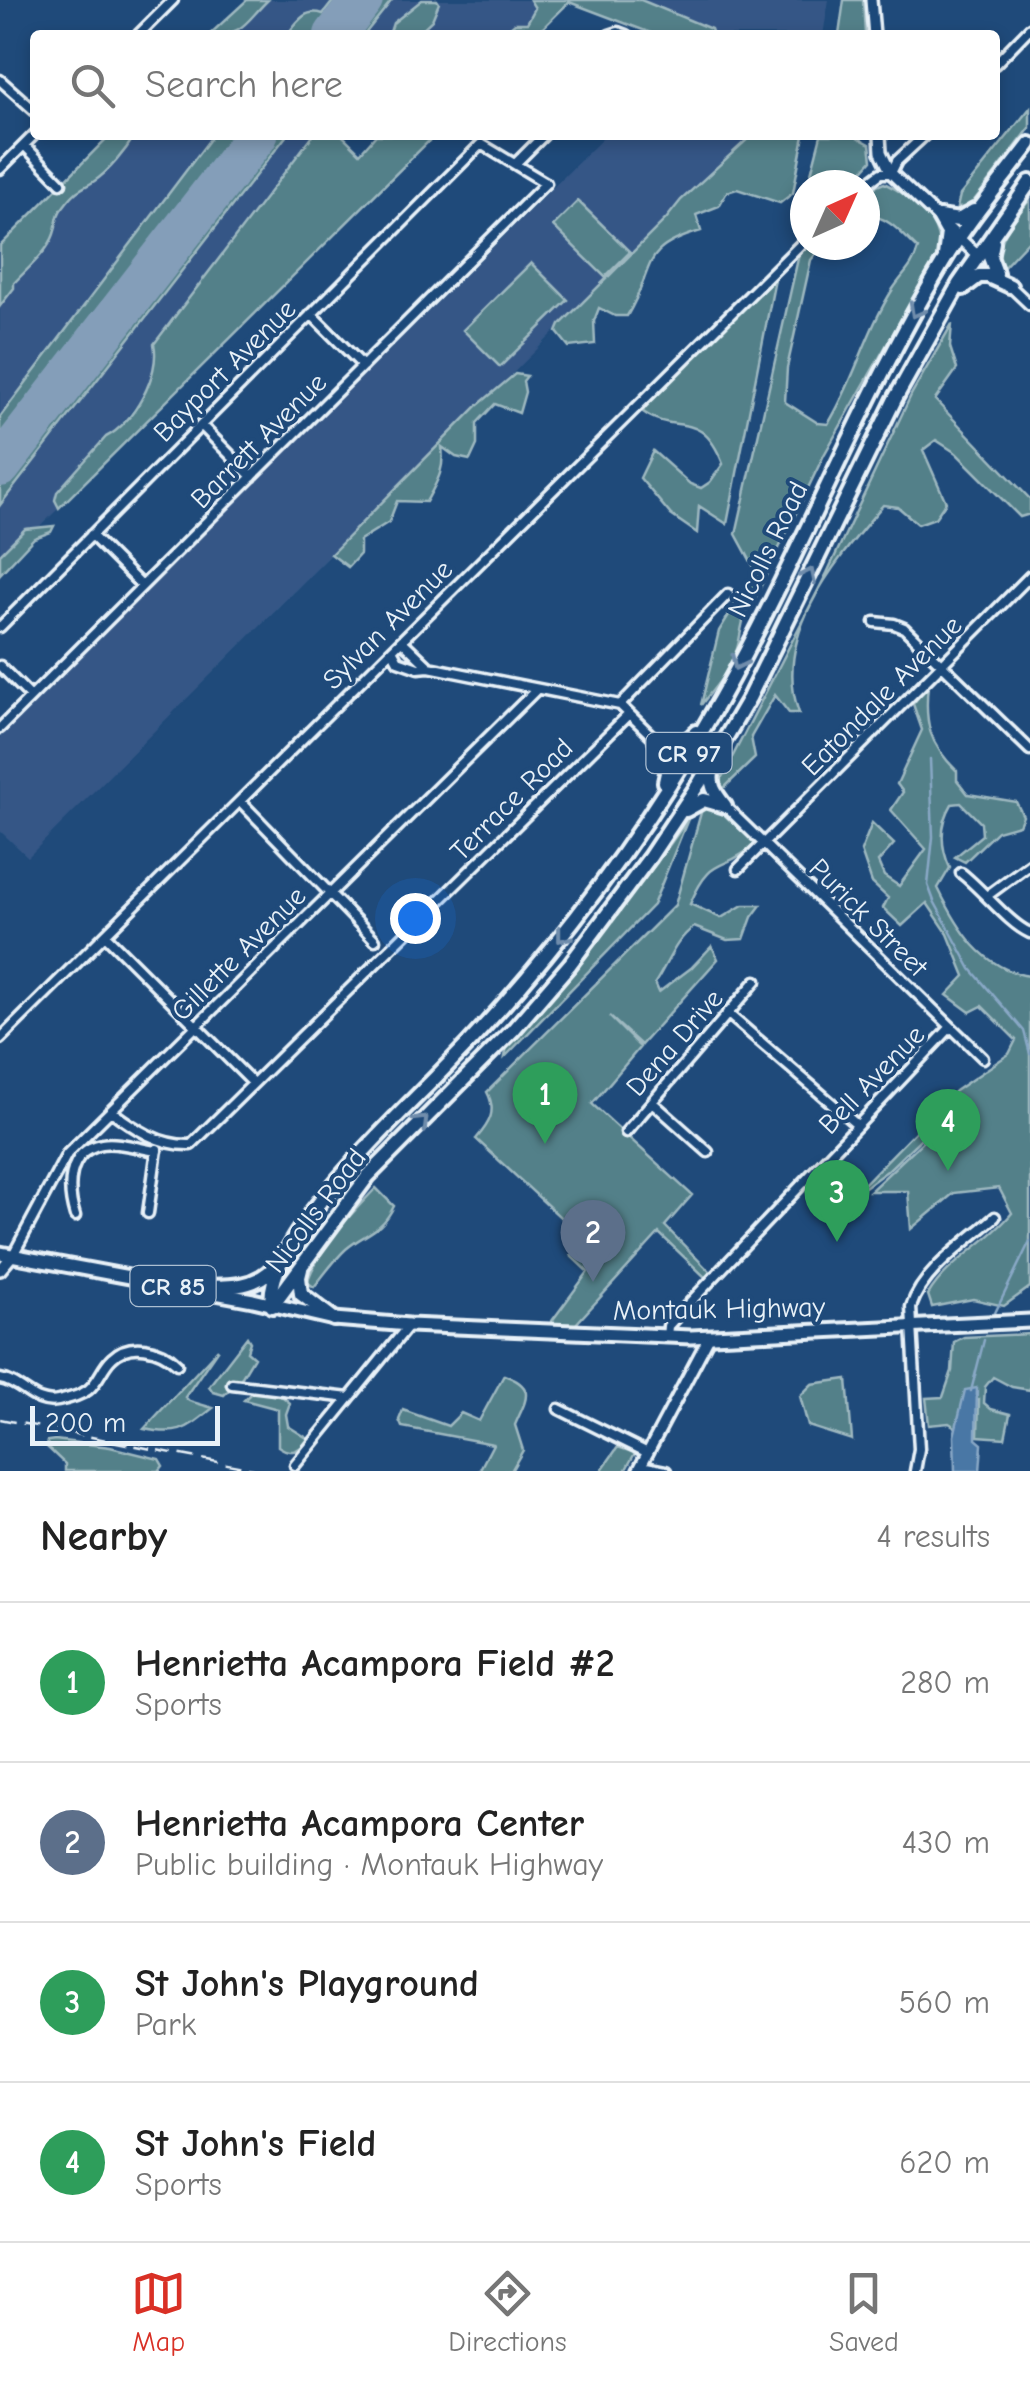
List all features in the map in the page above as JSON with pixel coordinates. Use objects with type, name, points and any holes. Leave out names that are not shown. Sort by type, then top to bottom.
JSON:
[{"type":"highway","name":"Nicolls Road","points":[[272,1306],[274,1278],[288,1249],[353,1161],[477,1036],[558,942],[606,880],[656,804],[716,707],[875,387],[942,263],[1030,144]]},
{"type":"highway","name":"Nicolls Road","points":[[272,1306],[368,1176],[513,1030],[570,964],[666,832],[718,753],[748,698],[915,362],[958,284],[1030,182]]},
{"type":"highway","points":[[939,218],[964,219],[990,196]]},
{"type":"highway","points":[[996,273],[991,247],[1009,212]]},
{"type":"highway","points":[[939,218],[948,243],[942,263]]},
{"type":"highway","points":[[915,362],[972,279],[988,276],[1010,286]]},
{"type":"highway","points":[[656,740],[685,743],[716,707]]},
{"type":"highway","points":[[656,740],[669,764],[669,776],[656,804]]},
{"type":"highway","points":[[718,753],[710,778],[725,806]]},
{"type":"highway","points":[[666,832],[697,802],[725,806]]},
{"type":"highway","points":[[182,1287],[256,1282],[271,1271],[288,1249]]},
{"type":"highway","points":[[304,1263],[299,1277],[301,1294],[334,1319]]},
{"type":"main road","name":"CR 85","points":[[6,1255],[334,1319],[410,1325]]},
{"type":"main road","name":"Montauk Highway","points":[[410,1325],[709,1337],[1030,1321]]},
{"type":"street","points":[[143,30],[172,0]]},
{"type":"street","points":[[871,0],[874,30]]},
{"type":"street","points":[[1000,59],[1030,28]]},
{"type":"street","points":[[0,80],[30,107]]},
{"type":"street","points":[[0,169],[30,139]]},
{"type":"street","points":[[515,164],[539,140]]},
{"type":"street","points":[[881,140],[891,173],[1030,305]]},
{"type":"street","points":[[891,173],[920,140]]},
{"type":"street","name":"Bayport Avenue","points":[[0,627],[481,144],[515,164]]},
{"type":"street","points":[[24,145],[62,184]]},
{"type":"street","name":"Barrett Avenue","points":[[0,728],[546,183],[515,164]]},
{"type":"street","points":[[880,173],[891,173]]},
{"type":"street","name":"Sylvan Avenue","points":[[0,1039],[790,255]]},
{"type":"street","points":[[311,314],[363,366]]},
{"type":"street","points":[[201,425],[252,477]]},
{"type":"street","points":[[91,535],[142,586]]},
{"type":"street","name":"Eatondale Avenue","points":[[738,869],[1030,576]]},
{"type":"street","points":[[620,704],[728,594]]},
{"type":"street","points":[[875,622],[904,628],[1030,750]]},
{"type":"street","points":[[402,641],[430,667]]},
{"type":"street","points":[[392,650],[398,661],[418,668],[430,667],[620,704],[656,740]]},
{"type":"street","points":[[0,666],[31,696]]},
{"type":"street","name":"Gillette Avenue","points":[[0,1270],[6,1255],[21,1245],[67,1154],[536,689]]},
{"type":"street","name":"Terrace Road","points":[[158,1140],[174,1146],[190,1145],[629,714]]},
{"type":"street","points":[[240,801],[376,940]]},
{"type":"street","name":"Purick Street","points":[[725,806],[982,1058]]},
{"type":"street","points":[[988,895],[1030,864]]},
{"type":"street","points":[[962,873],[1018,927],[1030,933]]},
{"type":"street","points":[[105,935],[253,1083]]},
{"type":"street","name":"Dena Drive","points":[[626,1132],[756,981]]},
{"type":"street","points":[[727,1014],[857,1125]]},
{"type":"street","name":"Bell Avenue","points":[[667,1337],[668,1326],[949,1029]]},
{"type":"street","points":[[652,1102],[708,1152]]},
{"type":"street","points":[[111,1111],[158,1140],[148,1213]]},
{"type":"street","points":[[75,1216],[68,1188],[84,1154],[104,1143],[156,1151]]},
{"type":"street","points":[[915,1471],[919,1449],[911,1307],[919,1290],[945,1261],[995,1216]]},
{"type":"street","points":[[295,1465],[410,1325]]},
{"type":"street","points":[[666,1471],[640,1469],[709,1337]]},
{"type":"street","points":[[0,1379],[14,1382],[38,1399],[56,1401],[91,1388],[110,1358],[126,1349],[148,1348],[166,1354],[177,1364]]},
{"type":"street","points":[[232,1384],[349,1398]]},
{"type":"street","points":[[560,1408],[648,1453]]},
{"type":"shaded area","points":[[254,0],[529,0],[535,8],[527,23],[505,30],[224,30]]},
{"type":"shaded area","points":[[641,0],[829,0],[824,30],[710,29]]},
{"type":"shaded area","points":[[113,140],[309,140],[156,353],[153,377],[138,403],[113,434],[106,437],[59,508],[0,566],[0,252]]},
{"type":"shaded area","points":[[601,140],[747,140],[28,857],[0,831],[0,736]]},
{"type":"shaded area","points":[[977,1388],[980,1471],[955,1471],[954,1436],[965,1390]]},
{"type":"green space","points":[[247,0],[268,0],[237,30],[214,30]]},
{"type":"green space","points":[[334,0],[392,0],[368,30],[291,30],[302,17],[323,14]]},
{"type":"green space","points":[[422,0],[439,3],[432,20],[421,30],[391,30],[393,23]]},
{"type":"green space","points":[[530,0],[641,0],[711,30],[643,30],[569,2],[541,30],[506,30],[515,23],[527,23],[535,8]]},
{"type":"green space","points":[[844,0],[863,0],[865,30],[840,30]]},
{"type":"green space","points":[[1030,108],[1030,128],[969,207],[957,208],[960,195]]},
{"type":"green space","points":[[105,140],[132,140],[105,173],[68,201],[59,213],[47,247],[14,283],[0,306],[0,246]]},
{"type":"green space","points":[[209,140],[283,140],[0,505],[0,417]]},
{"type":"green space","points":[[309,140],[347,140],[360,153],[372,140],[430,140],[59,508],[57,492],[106,437],[126,421],[143,397],[153,369],[154,344]]},
{"type":"green space","points":[[747,140],[803,140],[797,170],[790,170],[790,195],[780,203],[737,189],[727,192],[719,206],[696,215],[701,231],[666,245],[657,253],[627,316],[615,316],[599,308],[594,321],[595,344],[569,347],[557,332],[560,325],[681,200]]},
{"type":"green space","points":[[820,140],[862,140],[870,144],[872,160],[863,170],[812,170]]},
{"type":"green space","points":[[884,183],[905,195],[924,211],[936,231],[938,254],[824,455],[746,611],[731,664],[701,705],[719,631],[756,571],[736,534],[798,260],[811,260],[787,368],[785,402],[818,423],[828,424],[884,305],[918,249],[880,218],[880,185]]},
{"type":"green space","points":[[1030,199],[1030,239],[1002,269],[1002,240]]},
{"type":"green space","points":[[578,201],[630,252],[605,277],[553,226]]},
{"type":"green space","points":[[531,263],[568,300],[500,367],[463,330]]},
{"type":"green space","points":[[776,274],[727,524],[699,506],[697,533],[671,515],[640,478],[653,451],[690,484],[701,488],[723,464],[715,446],[697,429],[655,419],[643,412],[649,400]]},
{"type":"green space","points":[[952,324],[950,347],[957,369],[935,400],[1030,499],[1030,514],[1020,517],[956,453],[936,440],[923,450],[946,502],[935,518],[918,524],[898,507],[883,505],[846,550],[813,601],[801,628],[794,655],[793,684],[799,713],[789,713],[775,695],[751,737],[755,758],[722,790],[720,781],[827,573],[912,393]]},
{"type":"green space","points":[[515,374],[527,376],[519,413],[495,404],[477,423],[477,445],[470,460],[456,457],[442,447],[441,469],[426,502],[397,501],[389,522],[360,540],[360,554],[348,567],[331,554],[477,406]]},
{"type":"green space","points":[[54,526],[51,532],[34,538],[0,574],[0,554],[25,529]]},
{"type":"green space","points":[[928,685],[927,711],[934,742],[957,771],[957,780],[968,794],[1016,802],[1023,816],[1019,825],[997,831],[965,862],[955,857],[982,835],[981,823],[961,803],[952,804],[943,835],[950,868],[938,888],[963,932],[985,956],[1013,972],[1030,976],[1030,1287],[1004,1306],[973,1299],[932,1307],[928,1295],[946,1272],[1012,1213],[999,1188],[954,1193],[911,1229],[908,1191],[870,1191],[938,1127],[934,1126],[861,1190],[955,1091],[1009,1054],[1016,1040],[982,1006],[970,1012],[947,995],[965,976],[948,934],[927,903],[902,926],[883,908],[888,898],[872,883],[861,851],[872,823],[894,844],[878,862],[884,876],[899,886],[926,849],[891,810],[903,792],[897,784],[922,730],[913,704]]},
{"type":"green space","points":[[702,809],[720,811],[756,844],[711,871],[690,904],[721,918],[743,905],[761,905],[744,939],[727,940],[694,927],[682,938],[655,983],[659,992],[712,946],[718,959],[641,1045],[609,1016],[640,1047],[592,1104],[692,1195],[665,1226],[713,1275],[708,1280],[659,1233],[575,1325],[549,1325],[588,1272],[571,1256],[585,1240],[476,1139],[491,1117],[487,1092],[675,905]]},
{"type":"green space","points":[[688,819],[653,905],[505,1057],[507,1046],[600,935]]},
{"type":"green space","points":[[376,1188],[394,1206],[389,1215],[346,1249],[314,1287],[307,1282],[320,1256]]},
{"type":"green space","points":[[1030,1334],[1030,1390],[1012,1387],[993,1377],[985,1387],[984,1403],[1010,1414],[1005,1438],[978,1436],[979,1400],[964,1401],[957,1428],[949,1423],[929,1425],[926,1398],[943,1397],[952,1371],[954,1342],[964,1337]]},
{"type":"green space","points":[[247,1337],[247,1351],[254,1357],[242,1377],[224,1395],[213,1392],[209,1386]]},
{"type":"green space","points":[[218,1349],[185,1397],[213,1408],[182,1429],[144,1429]]},
{"type":"green space","points":[[504,1375],[521,1384],[526,1395],[515,1425],[523,1450],[511,1471],[479,1471],[493,1444],[402,1427],[399,1420],[403,1410],[448,1426],[461,1413],[479,1421]]},
{"type":"green space","points":[[847,1379],[852,1440],[808,1426],[800,1396],[812,1384]]},
{"type":"green space","points":[[254,1390],[283,1397],[290,1403],[286,1414],[288,1426],[310,1440],[295,1450],[278,1446],[278,1409],[244,1400]]},
{"type":"green space","points":[[48,1441],[110,1447],[159,1459],[163,1466],[159,1471],[65,1471],[65,1464],[47,1447]]},
{"type":"green space","points":[[618,1447],[635,1453],[625,1471],[601,1471]]},
{"type":"waterway","points":[[930,759],[933,837],[928,885],[971,969],[1024,1031],[1030,1054]]},
{"type":"waterway","points":[[993,1317],[1030,1241]]},
{"type":"waterway","points":[[971,1391],[984,1340]]},
{"type":"runway","points":[[339,30],[362,0]]},
{"type":"runway","points":[[0,466],[253,140]]},
{"type":"railway","points":[[0,1419],[263,1471]]},
{"type":"place","name":"Henrietta Acampora Field #2","points":[[545,1144]]},
{"type":"place","name":"St John's Field","points":[[948,1171]]},
{"type":"place","name":"St John's Playground","points":[[837,1242]]},
{"type":"place","name":"Henrietta Acampora Center","points":[[593,1282]]}]
